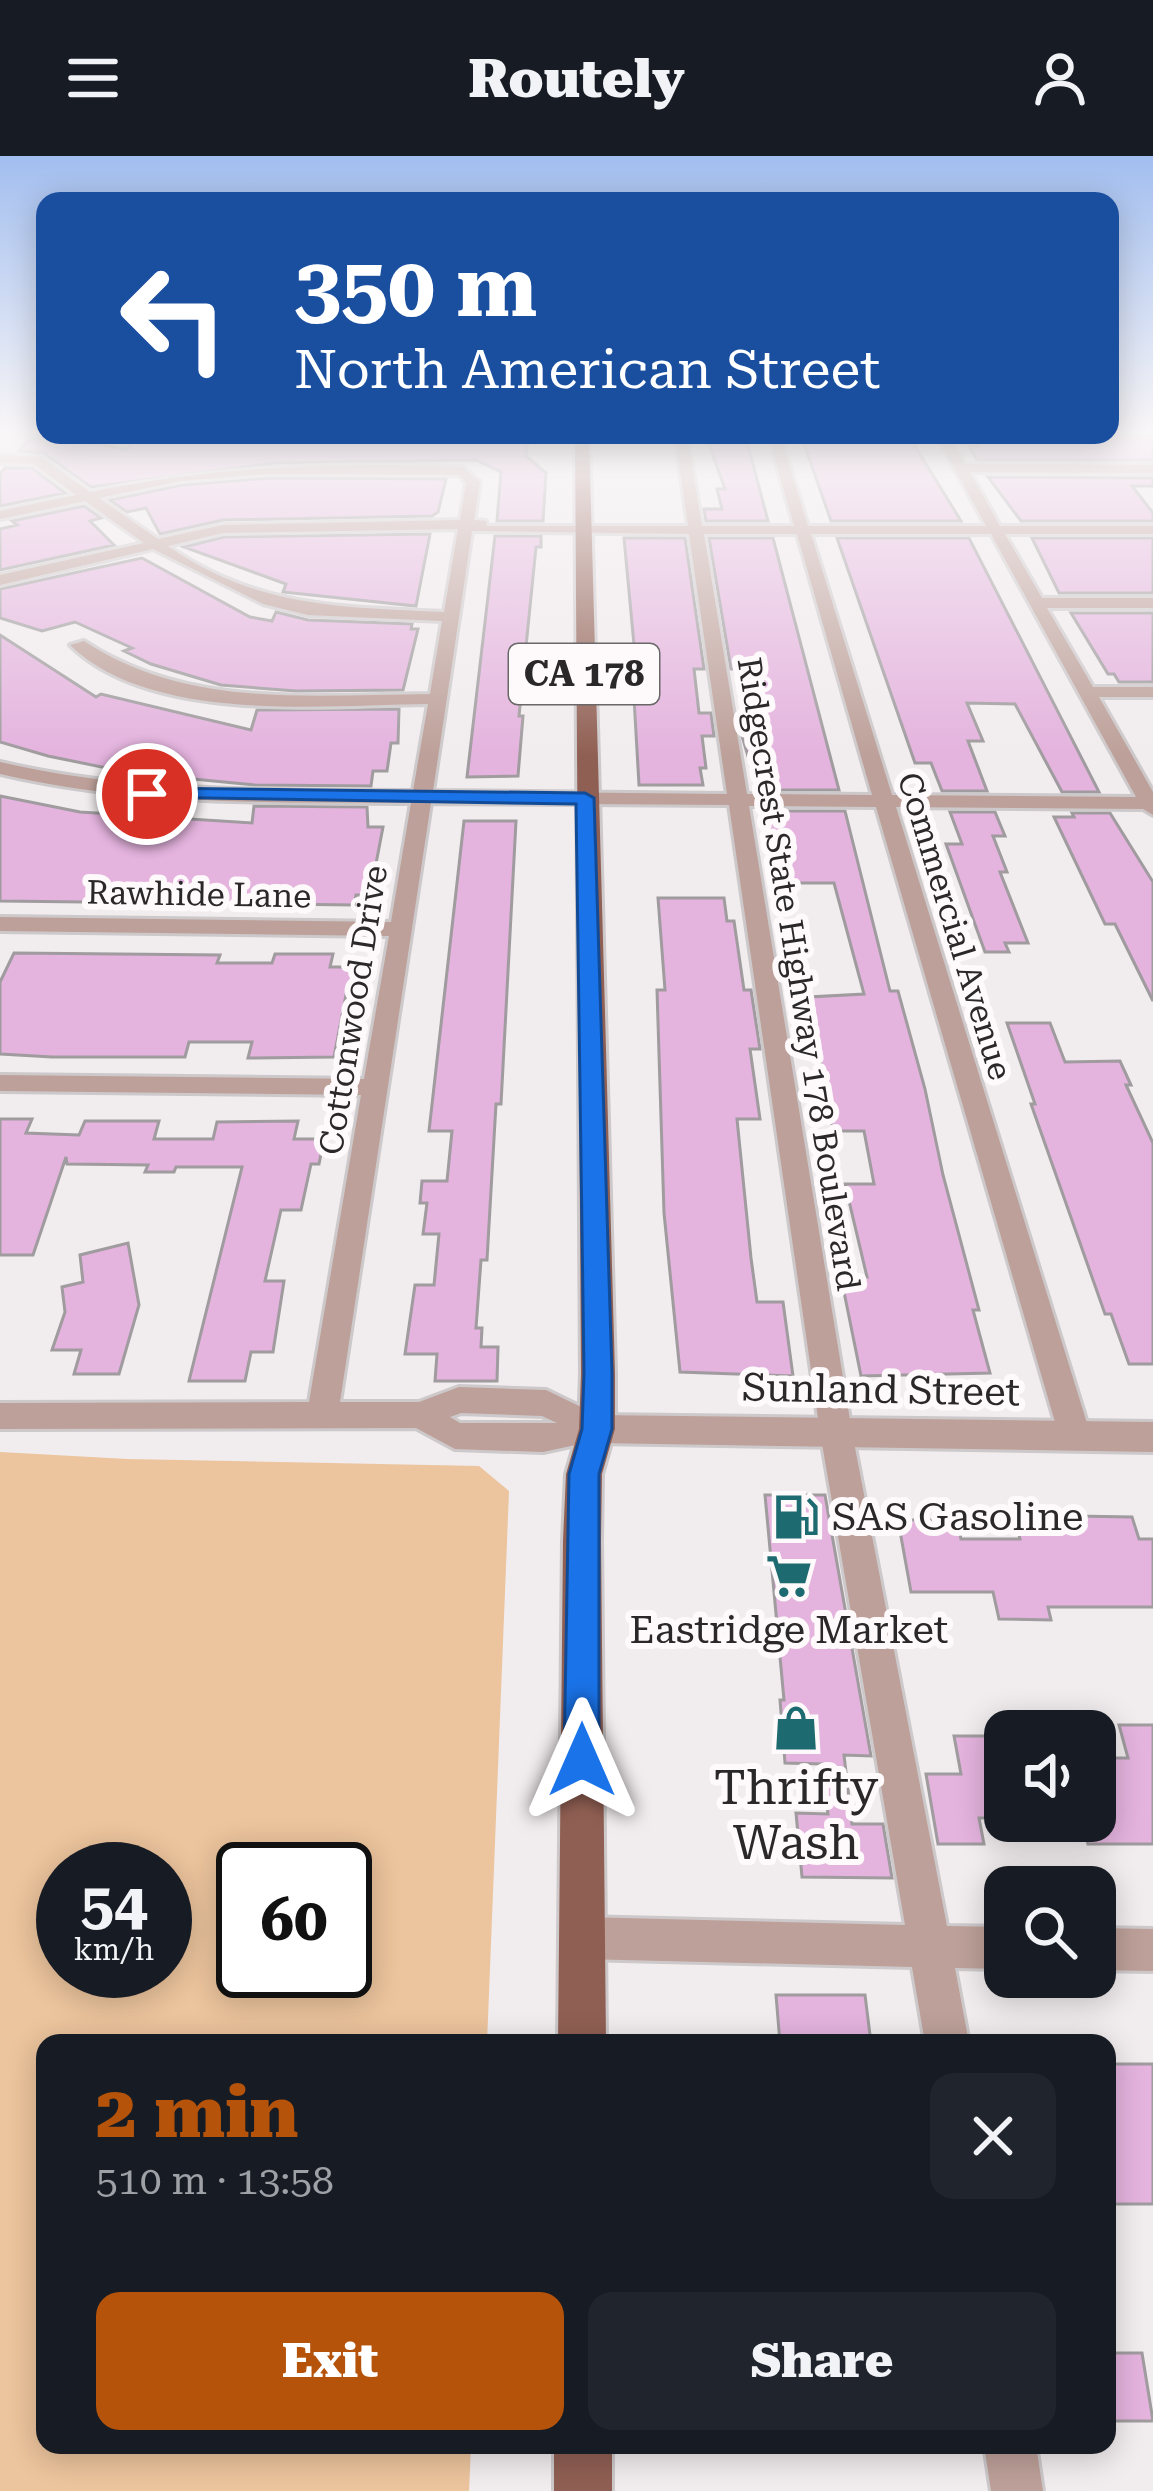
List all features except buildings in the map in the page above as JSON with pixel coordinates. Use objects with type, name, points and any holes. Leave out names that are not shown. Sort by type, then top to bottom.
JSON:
[{"type":"main road","name":"CA 178","points":[[582,538],[597,1429],[584,1474],[582,2034]]},
{"type":"main road","points":[[583,2454],[583,2491]]},
{"type":"street","points":[[146,538],[181,561],[295,608],[452,617]]},
{"type":"street","points":[[0,580],[182,538]]},
{"type":"street","name":"Cottonwood Drive","points":[[322,1418],[462,538]]},
{"type":"street","name":"Ridgecrest State Highway 178 Boulevard","points":[[696,538],[836,1432],[946,2034]]},
{"type":"street","name":"Commercial Avenue","points":[[806,538],[1075,1436]]},
{"type":"street","points":[[1001,538],[1083,692],[1152,805]]},
{"type":"street","points":[[1034,603],[1153,603]]},
{"type":"street","points":[[78,646],[125,676],[186,692],[439,699]]},
{"type":"street","points":[[1083,692],[1153,692]]},
{"type":"street","points":[[0,769],[118,792],[1152,805]]},
{"type":"street","name":"Rawhide Lane","points":[[0,924],[398,929]]},
{"type":"street","points":[[0,1083],[374,1087]]},
{"type":"street","points":[[0,1416],[421,1415],[455,1436],[543,1438],[597,1429]]},
{"type":"street","name":"Sunland Street","points":[[597,1429],[1153,1437]]},
{"type":"street","points":[[582,1938],[984,1947]]},
{"type":"street","points":[[1116,1949],[1153,1950]]},
{"type":"street","points":[[1011,2454],[1017,2491]]},
{"type":"shaded area","points":[[0,1452],[479,1466],[509,1491],[487,2034],[36,2034],[36,2454],[471,2454],[469,2491],[0,2491]]},
{"type":"place","name":"SAS Gasoline","points":[[796,1517]]},
{"type":"place","name":"Eastridge Market","points":[[789,1576]]},
{"type":"place","name":"Thrifty Wash","points":[[796,1728]]},
{"type":"route","points":[[147,794],[585,798],[598,1373],[597,1429],[584,1474],[582,1760]]}]
